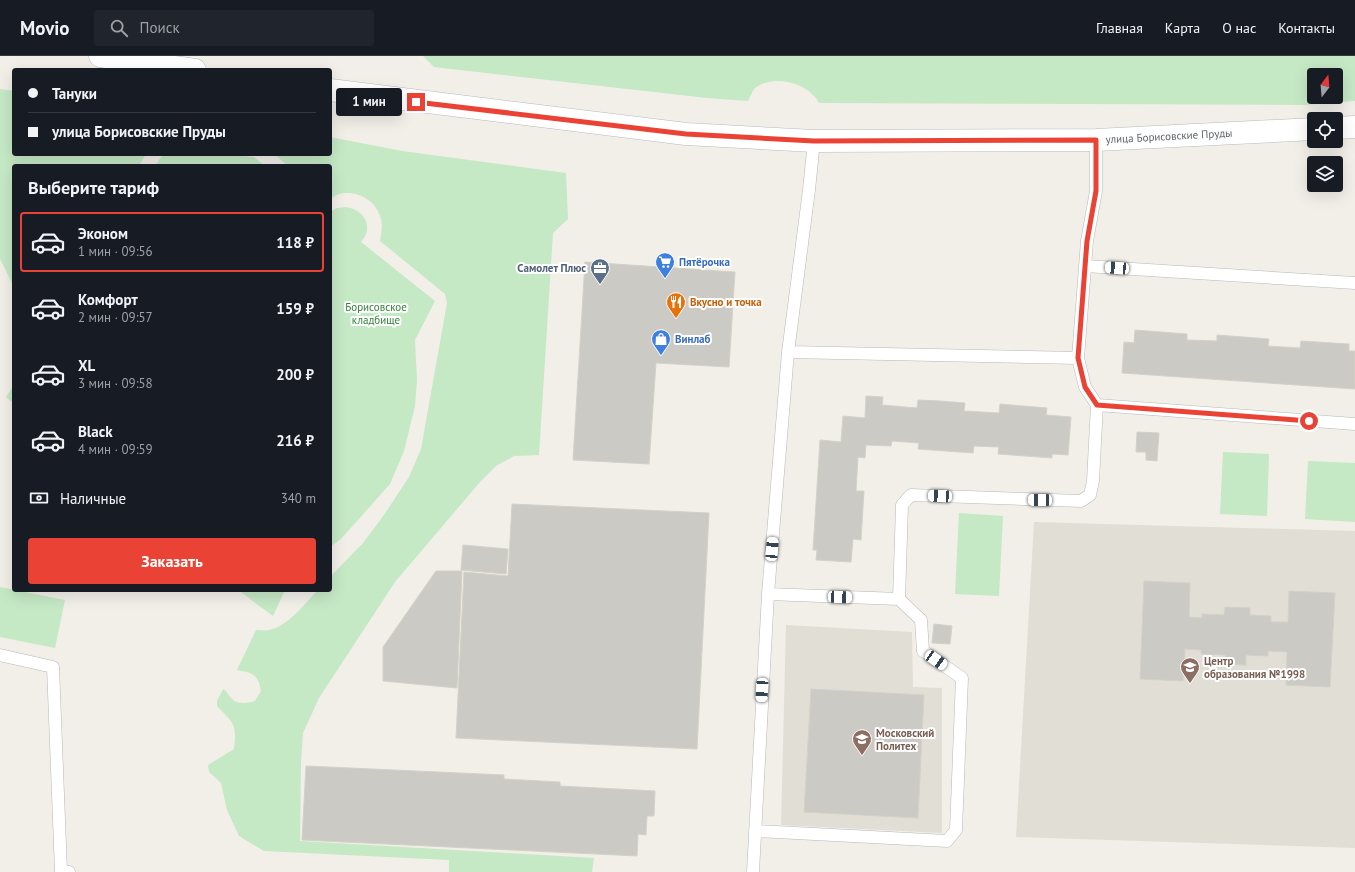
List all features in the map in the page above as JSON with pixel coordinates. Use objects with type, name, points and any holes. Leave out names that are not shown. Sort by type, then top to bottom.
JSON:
[{"type":"main road","points":[[100,56],[181,68]]},
{"type":"main road","name":"улица Борисовские Пруды","points":[[332,90],[686,134],[814,141],[1096,140],[1307,129]]},
{"type":"main road","points":[[1343,128],[1355,127]]},
{"type":"lane","points":[[899,599],[902,505],[911,495],[1081,501],[1090,495],[1093,481],[1097,405],[1085,387],[1078,358],[1087,241],[1096,191],[1096,140]]},
{"type":"lane","points":[[753,872],[768,594],[788,352],[814,141]]},
{"type":"lane","points":[[1085,266],[1355,283]]},
{"type":"lane","points":[[788,352],[1078,358]]},
{"type":"lane","points":[[1097,405],[1355,424]]},
{"type":"lane","points":[[755,831],[947,841],[956,830],[962,678],[923,650],[921,620],[899,599],[768,594]]},
{"type":"lane","points":[[0,655],[53,667],[62,871],[69,872]]},
{"type":"shaded area","name":"Центр образования №1998","points":[[1034,522],[1355,531],[1355,848],[1016,837]]},
{"type":"shaded area","name":"Московский Политех","points":[[786,625],[912,632],[913,687],[942,688],[942,833],[781,825]]},
{"type":"green space","points":[[423,56],[1355,56],[1355,101],[1343,102],[1343,68],[1307,68],[1307,104],[1317,104],[1304,105],[819,103],[814,96],[801,86],[793,83],[776,81],[768,82],[754,89],[748,101],[707,98],[434,67]]},
{"type":"green space","points":[[0,89],[12,91],[12,156],[145,156],[140,164],[12,164],[12,283],[0,259]]},
{"type":"green space","points":[[332,137],[402,151],[566,173],[568,219],[553,233],[539,455],[514,456],[496,466],[480,482],[395,582],[319,698],[303,733],[300,841],[594,858],[592,872],[449,872],[449,860],[264,851],[239,836],[227,810],[221,783],[209,772],[208,765],[234,749],[235,734],[233,724],[217,706],[217,701],[223,689],[234,701],[243,703],[255,701],[261,691],[260,685],[254,675],[237,670],[256,630],[269,630],[276,628],[296,614],[316,592],[332,592],[332,575],[363,543],[384,515],[409,477],[421,449],[447,303],[445,294],[380,241],[382,222],[379,213],[372,203],[357,194],[351,193],[345,193],[332,197],[332,164],[286,164],[276,156],[332,156]]},
{"type":"green space","points":[[162,156],[244,156],[254,157],[263,164],[156,164]]},
{"type":"green space","name":"Борисовское кладбище","points":[[346,207],[359,212],[367,224],[366,235],[361,242],[435,301],[415,340],[417,381],[415,406],[404,451],[390,484],[341,539],[332,546],[332,211],[337,208]]},
{"type":"green space","points":[[12,388],[12,402],[6,397]]},
{"type":"green space","points":[[1223,452],[1269,454],[1267,516],[1220,514]]},
{"type":"green space","points":[[1308,461],[1355,463],[1355,522],[1305,519]]},
{"type":"green space","points":[[959,513],[1003,516],[999,596],[955,594]]},
{"type":"green space","points":[[0,587],[12,589],[12,592],[25,592],[65,600],[55,648],[0,637]]},
{"type":"green space","points":[[241,592],[284,592],[273,616]]},
{"type":"building","points":[[585,262],[735,272],[729,367],[656,363],[649,464],[573,460]]},
{"type":"building","points":[[1135,330],[1187,334],[1187,340],[1217,341],[1217,335],[1269,339],[1268,346],[1300,348],[1301,341],[1349,344],[1349,351],[1355,351],[1355,389],[1122,373],[1124,342],[1134,343]]},
{"type":"building","points":[[866,396],[883,397],[882,405],[917,408],[918,400],[965,403],[964,411],[999,413],[1000,404],[1047,408],[1046,415],[1071,417],[1068,455],[1052,454],[1052,458],[998,454],[999,447],[974,446],[973,453],[918,449],[919,443],[892,441],[891,446],[866,445],[865,458],[858,457],[856,491],[864,491],[861,540],[853,539],[851,562],[816,560],[817,550],[813,550],[820,440],[841,442],[843,416],[865,418]]},
{"type":"building","points":[[1137,432],[1159,433],[1157,461],[1146,460],[1146,452],[1136,452]]},
{"type":"building","points":[[512,504],[709,513],[697,749],[456,738],[464,572],[508,576]]},
{"type":"building","points":[[463,545],[508,549],[506,574],[461,570]]},
{"type":"building","points":[[436,571],[462,571],[457,688],[383,681],[383,647]]},
{"type":"building","points":[[1144,581],[1190,583],[1189,617],[1202,618],[1202,614],[1224,615],[1225,607],[1250,608],[1250,615],[1271,616],[1271,622],[1288,622],[1289,591],[1335,593],[1330,687],[1286,685],[1287,652],[1268,651],[1268,656],[1246,655],[1246,665],[1225,664],[1225,655],[1201,654],[1201,650],[1185,649],[1183,681],[1140,679]]},
{"type":"building","points":[[934,624],[952,626],[950,644],[932,643]]},
{"type":"building","points":[[811,689],[924,695],[918,818],[804,812]]},
{"type":"building","points":[[306,766],[504,775],[504,779],[560,782],[560,786],[655,791],[654,816],[647,816],[646,835],[638,834],[637,856],[302,840]]},
{"type":"place","name":"Пятёрочка","points":[[665,279]]},
{"type":"place","name":"Самолет Плюс","points":[[600,285]]},
{"type":"place","name":"Вкусно и точка","points":[[676,319]]},
{"type":"place","name":"Винлаб","points":[[661,356]]},
{"type":"place","name":"Центр образования №1998","points":[[1190,684]]},
{"type":"place","name":"Московский Политех","points":[[862,756]]},
{"type":"route","points":[[416,102],[686,134],[814,141],[1096,140],[1096,191],[1087,241],[1078,358],[1085,387],[1097,405],[1309,421]]}]
